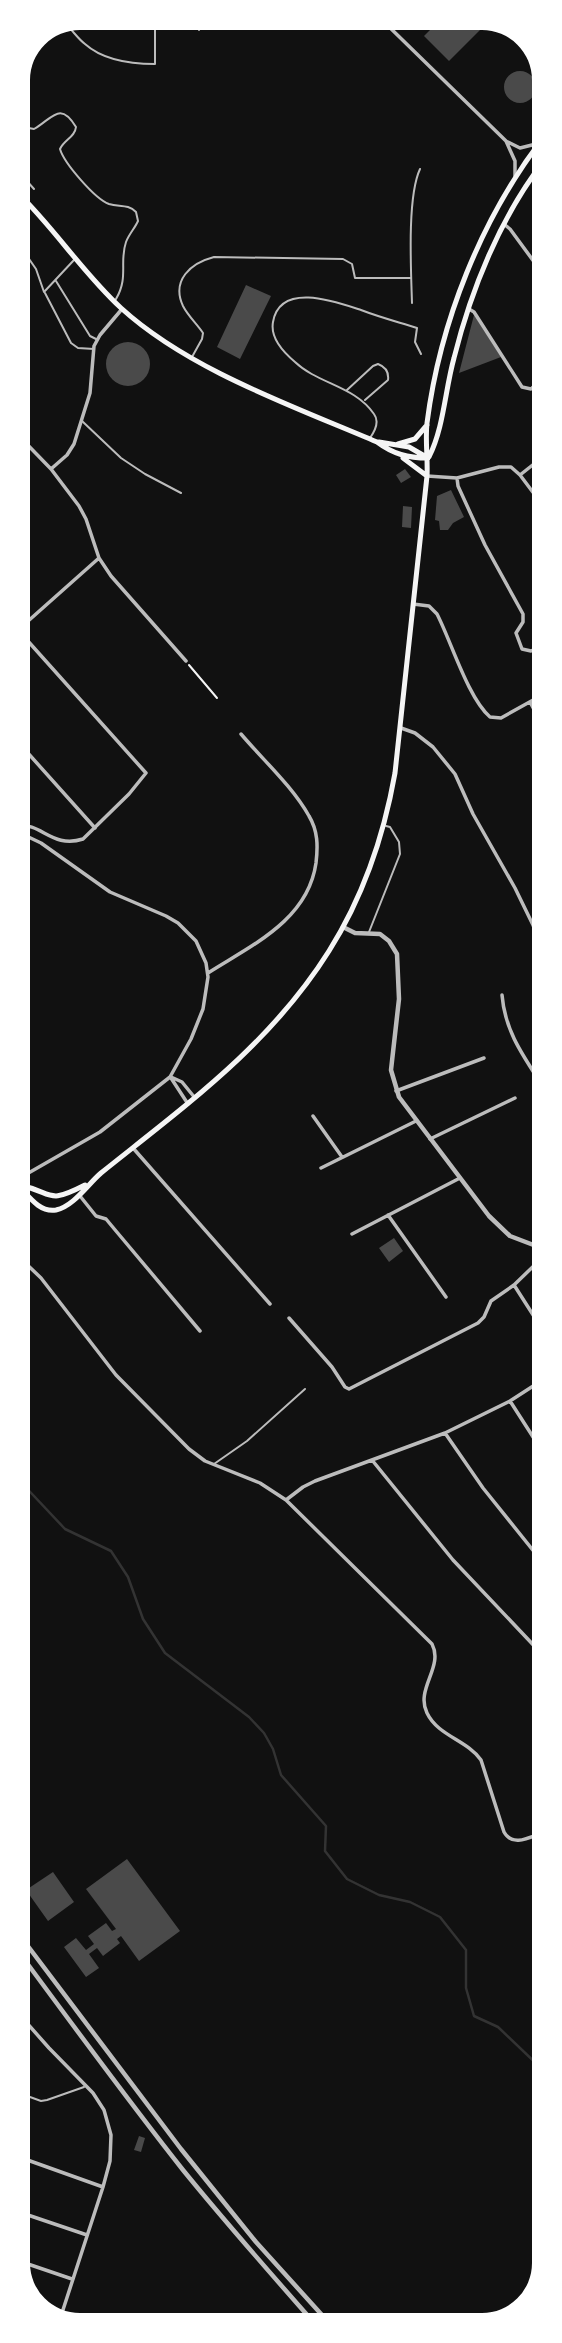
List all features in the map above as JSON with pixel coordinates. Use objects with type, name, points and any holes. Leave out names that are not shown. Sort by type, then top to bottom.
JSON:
[{"type":"main road","points":[[30,1189],[55,1197],[70,1193],[91,1181],[188,1104],[255,1046],[291,1006],[343,927],[362,886],[392,789],[401,729],[427,476],[427,425],[440,356],[458,299],[478,249],[514,182],[532,155]]},
{"type":"main road","points":[[428,458],[437,438],[453,358],[484,268],[532,178]]},
{"type":"main road","points":[[30,207],[114,301],[149,330],[191,358],[228,377],[377,442],[427,476]]},
{"type":"main road","points":[[397,444],[415,439],[427,425]]},
{"type":"main road","points":[[377,442],[417,450],[428,458]]},
{"type":"main road","points":[[397,454],[428,458]]},
{"type":"main road","points":[[30,1198],[39,1207],[51,1210],[62,1207],[91,1181]]},
{"type":"street","points":[[392,30],[506,141],[520,148],[532,147]]},
{"type":"street","points":[[506,141],[515,161],[514,182]]},
{"type":"street","points":[[505,225],[532,258]]},
{"type":"street","points":[[51,469],[71,450],[91,386],[97,340],[122,309]]},
{"type":"street","points":[[469,309],[474,312],[522,387],[532,388]]},
{"type":"street","points":[[30,447],[51,469],[82,512],[99,558],[111,576],[186,661]]},
{"type":"street","points":[[427,476],[457,478],[503,466],[511,467],[532,491]]},
{"type":"street","points":[[520,475],[532,466]]},
{"type":"street","points":[[457,478],[458,486],[485,545],[523,614],[524,620],[516,631],[516,636],[524,650],[532,651]]},
{"type":"street","points":[[30,619],[99,558]]},
{"type":"street","points":[[413,604],[429,606],[437,614],[473,692],[482,709],[490,717],[501,718],[530,702],[532,706]]},
{"type":"street","points":[[30,643],[146,773],[83,839],[68,842],[52,839],[30,827]]},
{"type":"street","points":[[401,729],[415,733],[433,747],[455,774],[473,814],[515,888],[532,928]]},
{"type":"street","points":[[208,973],[287,921],[309,890],[314,876],[317,837],[314,824],[298,797],[241,734]]},
{"type":"street","points":[[30,755],[95,828]]},
{"type":"street","points":[[30,837],[41,842],[110,892],[178,923],[196,941],[208,973],[203,1009],[191,1039],[170,1076],[100,1132],[30,1172]]},
{"type":"street","points":[[343,927],[355,933],[386,938],[398,957],[398,1017],[391,1070],[396,1091],[489,1216],[506,1234],[532,1244]]},
{"type":"street","points":[[502,995],[504,1013],[512,1037],[532,1068]]},
{"type":"street","points":[[396,1091],[484,1058]]},
{"type":"street","points":[[170,1076],[182,1082],[195,1098]]},
{"type":"street","points":[[170,1076],[188,1104]]},
{"type":"street","points":[[430,1139],[515,1098]]},
{"type":"street","points":[[313,1116],[342,1157]]},
{"type":"street","points":[[321,1168],[416,1121]]},
{"type":"street","points":[[133,1148],[270,1304]]},
{"type":"street","points":[[352,1234],[460,1178]]},
{"type":"street","points":[[78,1195],[96,1216],[106,1219],[200,1331]]},
{"type":"street","points":[[388,1215],[446,1297]]},
{"type":"street","points":[[30,1267],[116,1375],[189,1449],[213,1465],[260,1483],[286,1500],[432,1644],[436,1655],[425,1692],[425,1711],[434,1724],[472,1750],[481,1760],[506,1836],[515,1841],[532,1836]]},
{"type":"street","points":[[289,1318],[349,1389],[478,1323],[484,1317],[491,1301],[532,1267]]},
{"type":"street","points":[[513,1285],[532,1314]]},
{"type":"street","points":[[286,1500],[315,1481],[445,1433],[510,1401],[532,1386]]},
{"type":"street","points":[[510,1401],[532,1435]]},
{"type":"street","points":[[445,1433],[483,1488],[532,1549]]},
{"type":"street","points":[[372,1460],[453,1560],[532,1644]]},
{"type":"street","points":[[30,1949],[133,2086],[262,2248],[320,2313]]},
{"type":"street","points":[[30,1966],[124,2093],[254,2255],[305,2313]]},
{"type":"street","points":[[30,2026],[86,2085],[104,2110],[110,2129],[111,2153],[103,2186],[63,2310]]},
{"type":"street","points":[[124,2093],[133,2086]]},
{"type":"street","points":[[30,2161],[103,2186]]},
{"type":"street","points":[[30,2216],[87,2235]]},
{"type":"street","points":[[254,2255],[262,2248]]},
{"type":"street","points":[[30,2265],[72,2279]]},
{"type":"lane","points":[[72,31],[98,53],[127,62],[155,64],[155,30]]},
{"type":"lane","points":[[30,128],[34,129],[55,113],[67,115],[76,127],[75,133],[60,149],[65,161],[103,201],[128,206],[139,217],[126,242],[125,273],[114,301]]},
{"type":"lane","points":[[412,303],[413,202],[420,169]]},
{"type":"lane","points":[[30,184],[34,189]]},
{"type":"lane","points":[[191,358],[203,333],[182,304],[180,292],[183,275],[203,260],[214,257],[343,259],[352,264],[355,278],[411,278]]},
{"type":"lane","points":[[44,292],[75,259]]},
{"type":"lane","points":[[30,260],[71,343],[78,348],[94,349]]},
{"type":"lane","points":[[55,280],[90,337],[97,340]]},
{"type":"lane","points":[[369,439],[377,419],[363,401],[303,370],[279,346],[273,331],[278,310],[284,304],[301,297],[326,299],[417,328],[415,342],[421,354]]},
{"type":"lane","points":[[346,390],[373,366],[382,366],[388,372],[388,380],[363,401]]},
{"type":"lane","points":[[82,421],[121,458],[181,493]]},
{"type":"lane","points":[[368,933],[400,854],[395,835],[390,827],[383,825]]},
{"type":"lane","points":[[213,1465],[247,1441],[305,1390]]},
{"type":"lane","points":[[30,2097],[47,2100],[79,2090],[86,2085]]},
{"type":"path","points":[[186,661],[217,698]]},
{"type":"building","points":[[430,30],[480,30],[449,61],[424,36]]},
{"type":"building","points":[[520,71],[531,76],[531,98],[520,103],[509,98],[504,87],[509,76]]},
{"type":"building","points":[[246,285],[271,296],[240,359],[217,347]]},
{"type":"building","points":[[474,315],[501,357],[459,373]]},
{"type":"building","points":[[128,342],[143,349],[150,364],[143,379],[128,386],[113,379],[106,364],[113,349]]},
{"type":"building","points":[[405,469],[411,477],[401,483],[396,475]]},
{"type":"building","points":[[451,490],[464,517],[453,523],[448,530],[440,530],[439,521],[435,520],[437,496]]},
{"type":"building","points":[[403,506],[412,507],[411,528],[402,527]]},
{"type":"building","points":[[394,1238],[403,1251],[389,1262],[379,1248]]},
{"type":"building","points":[[127,1859],[180,1931],[139,1961],[121,1936],[117,1939],[120,1943],[103,1956],[97,1948],[89,1954],[99,1968],[86,1977],[64,1947],[76,1938],[86,1950],[94,1944],[88,1936],[106,1923],[112,1931],[116,1929],[86,1889]]},
{"type":"building","points":[[53,1872],[74,1902],[48,1921],[30,1896],[30,1887]]},
{"type":"building","points":[[139,2136],[145,2138],[141,2152],[134,2150]]},
{"type":"waterway","points":[[30,1492],[65,1529],[111,1551],[128,1577],[143,1619],[165,1653],[249,1717],[264,1733],[273,1749],[281,1775],[326,1826],[325,1851],[347,1879],[379,1895],[410,1902],[440,1917],[466,1950],[466,1988],[474,2016],[498,2027],[532,2060]]}]
